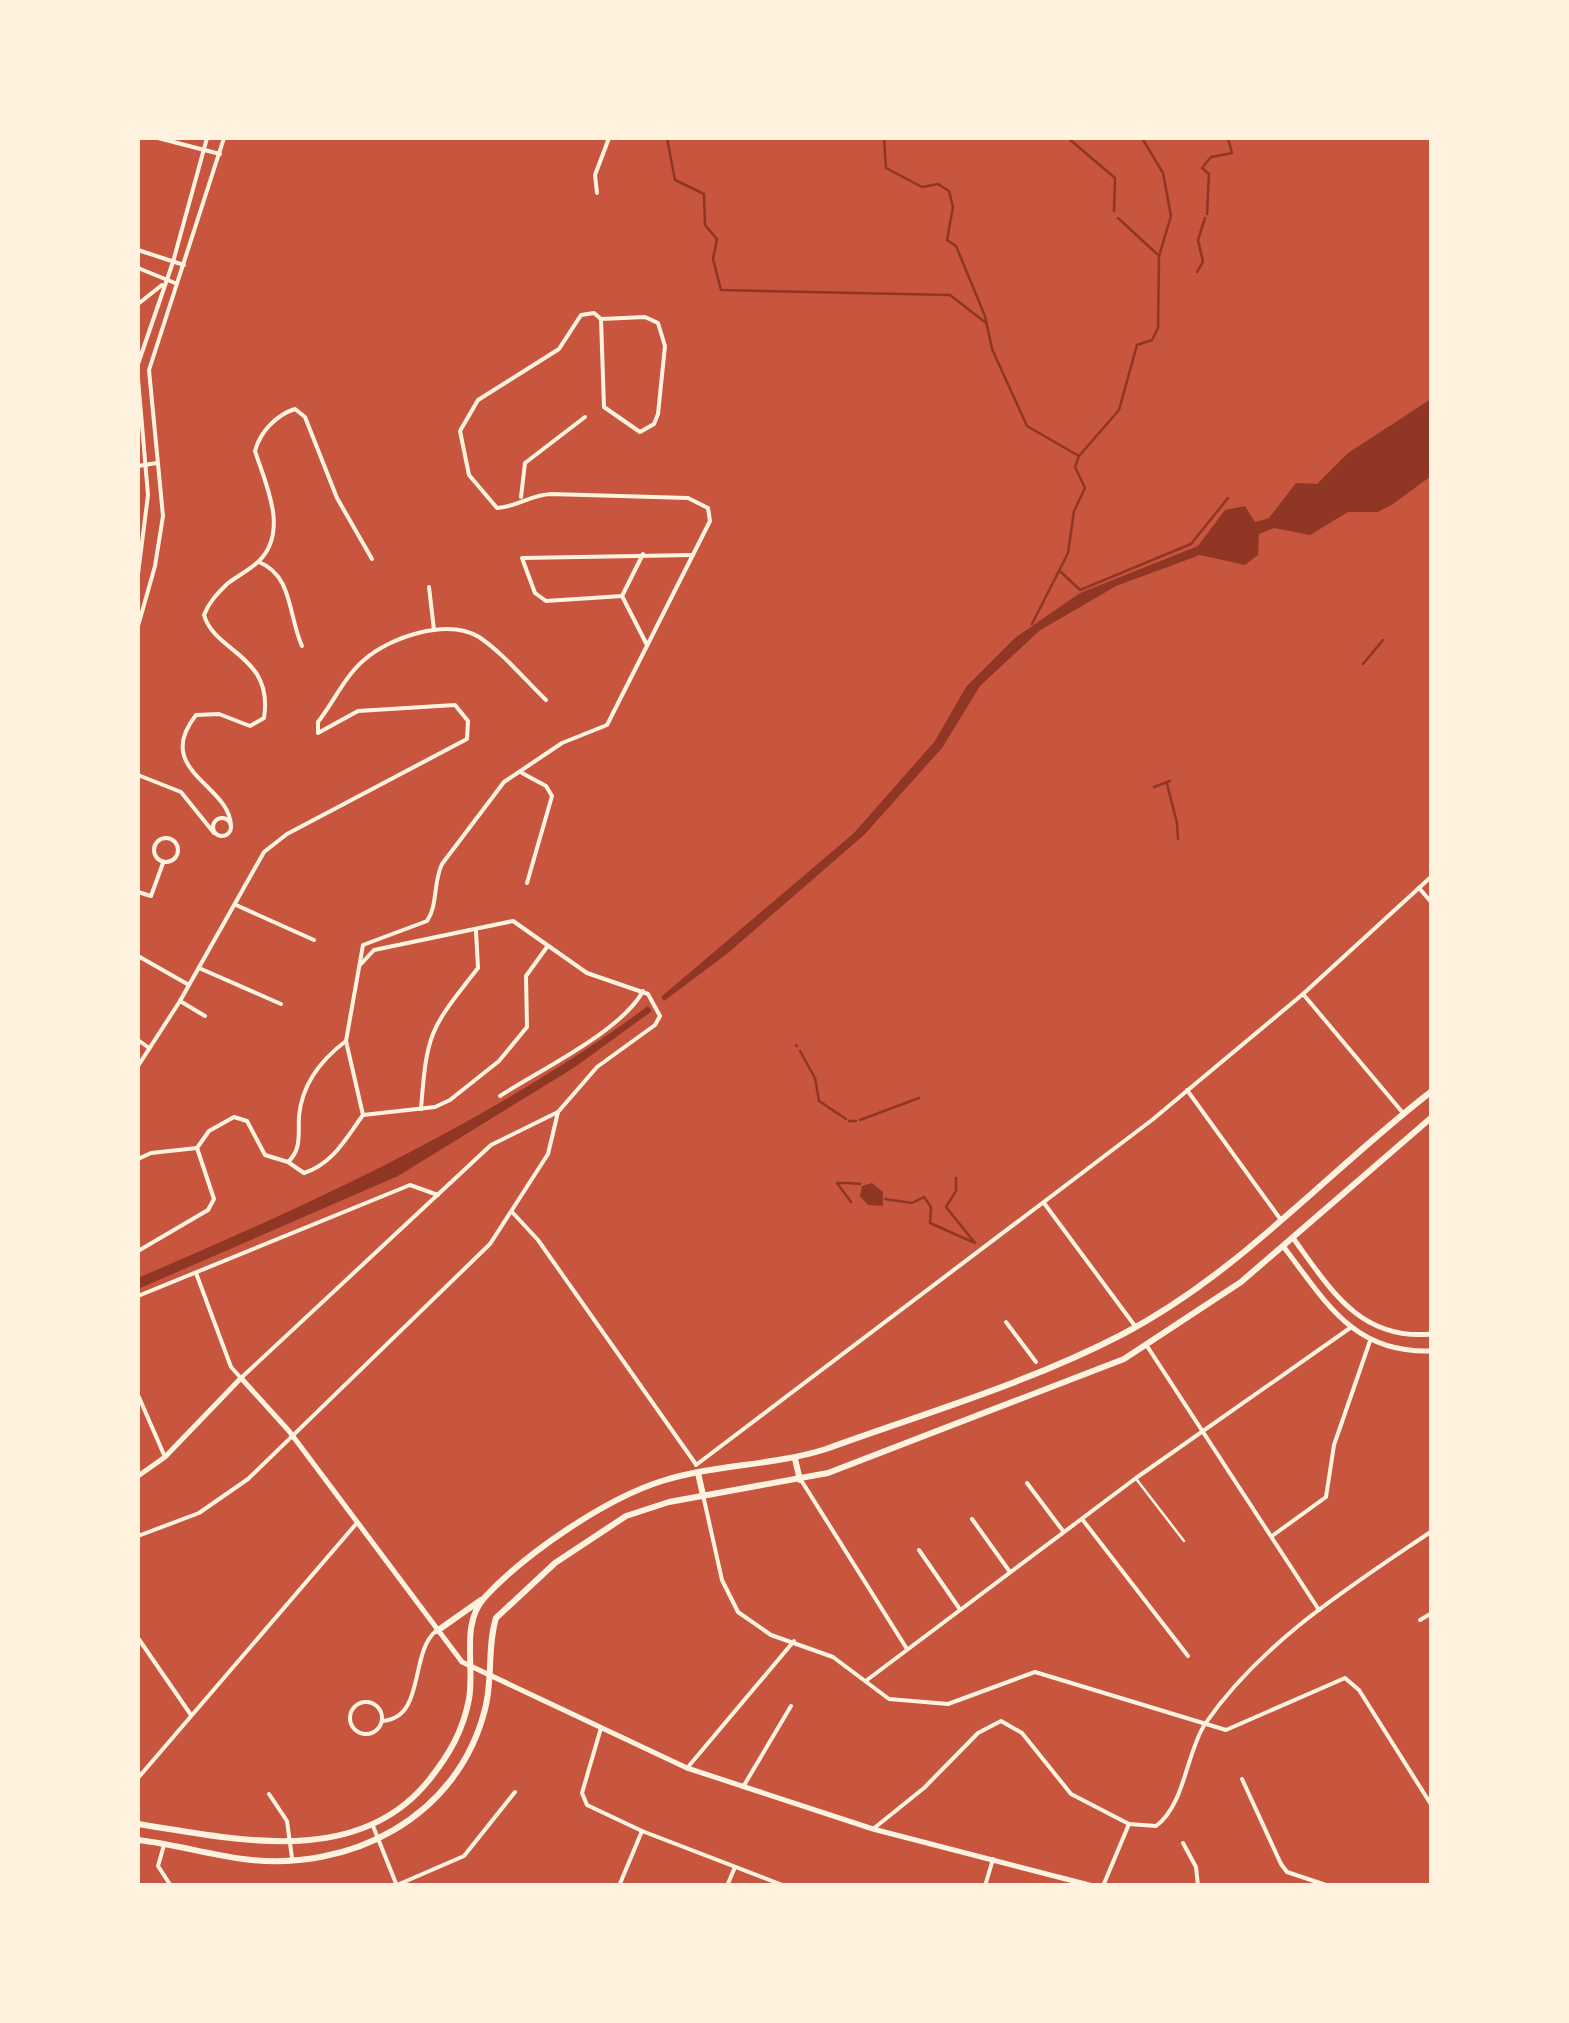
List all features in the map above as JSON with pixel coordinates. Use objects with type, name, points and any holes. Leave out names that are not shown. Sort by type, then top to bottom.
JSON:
[{"type":"main road","points":[[436,1631],[483,1599],[558,1538],[608,1506],[664,1480],[697,1469],[795,1459],[1062,1362],[1136,1326],[1283,1223],[1432,1090]]},
{"type":"main road","points":[[138,1840],[246,1860],[322,1857],[379,1841],[421,1812],[461,1763],[486,1708],[496,1618],[555,1563],[626,1516],[703,1495],[800,1480],[1098,1370],[1147,1345],[1241,1282],[1432,1117]]},
{"type":"main road","points":[[1283,1223],[1294,1238]]},
{"type":"main road","points":[[1283,1223],[1283,1246]]},
{"type":"main road","points":[[795,1459],[800,1480]]},
{"type":"main road","points":[[697,1469],[703,1495]]},
{"type":"main road","points":[[138,1824],[292,1842],[324,1841],[372,1826],[424,1786],[454,1748],[468,1708],[474,1666],[470,1634],[483,1599]]},
{"type":"main road","points":[[164,1845],[168,1829]]},
{"type":"street","points":[[158,138],[220,154]]},
{"type":"street","points":[[138,364],[147,327],[173,262],[207,138]]},
{"type":"street","points":[[138,626],[162,530],[149,370],[224,138]]},
{"type":"street","points":[[597,193],[595,176],[609,138]]},
{"type":"street","points":[[138,250],[184,265]]},
{"type":"street","points":[[138,268],[176,284]]},
{"type":"street","points":[[138,304],[162,285]]},
{"type":"street","points":[[363,1115],[346,1041],[363,946],[427,921],[434,912],[435,879],[442,864],[494,794],[562,742],[608,725],[704,533],[710,513],[688,498],[551,494],[521,498],[513,506],[497,508],[478,490],[461,451],[460,431],[466,416],[478,400],[559,349],[582,315],[594,313],[601,319],[645,317],[654,319],[663,332],[658,414],[648,430],[629,428],[604,406],[601,319]]},
{"type":"street","points":[[138,322],[147,327]]},
{"type":"street","points":[[138,379],[147,523],[138,574]]},
{"type":"street","points":[[138,387],[153,393]]},
{"type":"street","points":[[232,826],[187,764],[183,746],[196,715],[220,714],[250,726],[264,718],[264,692],[254,670],[246,657],[214,632],[204,615],[214,596],[258,562],[275,530],[256,445],[268,426],[294,409],[305,416],[337,498],[372,559]]},
{"type":"street","points":[[521,498],[524,463],[584,417]]},
{"type":"street","points":[[138,466],[159,462]]},
{"type":"street","points":[[622,596],[644,554]]},
{"type":"street","points":[[622,596],[546,601],[535,592],[522,558],[693,555]]},
{"type":"street","points":[[258,562],[274,568],[283,580],[302,646]]},
{"type":"street","points":[[429,588],[434,630]]},
{"type":"street","points":[[622,596],[648,645]]},
{"type":"street","points":[[138,1066],[200,968],[264,852],[287,834],[443,756],[467,739],[468,721],[455,705],[371,708],[350,714],[322,734],[315,728],[362,661],[399,641],[434,630],[461,630],[484,640],[546,700]]},
{"type":"street","points":[[522,773],[546,786],[552,796],[527,883]]},
{"type":"street","points":[[138,775],[180,792],[214,832],[225,836],[232,826]]},
{"type":"street","points":[[214,832],[221,806]]},
{"type":"street","points":[[204,819],[226,819],[232,826]]},
{"type":"street","points":[[168,838],[178,845],[178,853],[174,860],[163,862],[154,850],[160,839],[168,838]]},
{"type":"street","points":[[138,892],[151,896],[163,862]]},
{"type":"street","points":[[513,1212],[538,1240],[697,1469],[1187,1090],[1303,994],[1432,876]]},
{"type":"street","points":[[1418,888],[1432,903]]},
{"type":"street","points":[[236,905],[314,940]]},
{"type":"street","points":[[138,1476],[166,1457],[241,1378],[490,1145],[558,1112],[597,1067],[655,1025],[659,1007],[643,992],[599,979],[547,948],[516,922],[374,950],[359,966]]},
{"type":"street","points":[[421,1109],[435,1022],[478,968],[476,930]]},
{"type":"street","points":[[138,1160],[151,1153],[196,1148],[209,1131],[241,1118],[265,1155],[288,1162],[304,1173],[340,1147],[363,1115],[421,1109],[450,1100],[498,1061],[524,1032],[530,1016],[526,976],[547,948]]},
{"type":"street","points":[[138,956],[189,985]]},
{"type":"street","points":[[200,968],[281,1004]]},
{"type":"street","points":[[500,1096],[592,1038],[633,1007],[643,992]]},
{"type":"street","points":[[1303,994],[1403,1113]]},
{"type":"street","points":[[180,1001],[205,1016]]},
{"type":"street","points":[[138,1040],[150,1048]]},
{"type":"street","points":[[288,1162],[297,1150],[299,1115],[309,1084],[328,1054],[346,1041]]},
{"type":"street","points":[[1187,1090],[1283,1223]]},
{"type":"street","points":[[138,1536],[200,1513],[223,1499],[490,1244],[548,1154],[558,1112]]},
{"type":"street","points":[[138,1252],[208,1210],[214,1199],[196,1148]]},
{"type":"street","points":[[138,1296],[410,1185],[438,1195]]},
{"type":"street","points":[[1044,1203],[1136,1326]]},
{"type":"street","points":[[1294,1238],[1359,1317],[1373,1328],[1432,1334]]},
{"type":"street","points":[[1283,1246],[1350,1328],[1370,1341],[1400,1351],[1432,1351]]},
{"type":"street","points":[[196,1273],[231,1367],[292,1436],[462,1662],[688,1768],[873,1829],[1093,1886]]},
{"type":"street","points":[[866,1680],[1136,1478],[1350,1328],[1359,1317]]},
{"type":"street","points":[[1006,1322],[1036,1362]]},
{"type":"street","points":[[1272,1536],[1326,1497],[1334,1446],[1373,1328]]},
{"type":"street","points":[[1147,1345],[1320,1610]]},
{"type":"street","points":[[138,1395],[166,1457]]},
{"type":"street","points":[[800,1480],[906,1649]]},
{"type":"street","points":[[1027,1482],[1063,1532]]},
{"type":"street","points":[[703,1495],[729,1598],[738,1612],[758,1627],[833,1657],[902,1703],[948,1704],[1035,1672],[1226,1730],[1332,1683],[1353,1681],[1432,1806]]},
{"type":"street","points":[[972,1519],[1010,1572]]},
{"type":"street","points":[[1082,1519],[1188,1656]]},
{"type":"street","points":[[138,1778],[357,1523]]},
{"type":"street","points":[[873,1829],[924,1788],[978,1732],[1001,1721],[1022,1733],[1071,1794],[1129,1824],[1149,1827],[1162,1822],[1204,1726],[1260,1661],[1320,1610],[1432,1531]]},
{"type":"street","points":[[919,1550],[960,1609]]},
{"type":"street","points":[[1420,1620],[1432,1612]]},
{"type":"street","points":[[382,1721],[378,1706],[369,1702],[359,1703],[350,1716],[356,1730],[366,1734],[376,1730],[382,1721],[399,1717],[407,1708],[424,1642],[436,1631]]},
{"type":"street","points":[[138,1638],[191,1715]]},
{"type":"street","points":[[688,1768],[794,1641]]},
{"type":"street","points":[[742,1787],[791,1706]]},
{"type":"street","points":[[601,1727],[584,1800],[642,1831],[785,1886]]},
{"type":"street","points":[[1242,1779],[1280,1864],[1287,1872],[1328,1886]]},
{"type":"street","points":[[372,1826],[396,1883],[464,1856],[516,1792]]},
{"type":"street","points":[[269,1794],[288,1821],[292,1858]]},
{"type":"street","points":[[1102,1886],[1129,1824]]},
{"type":"street","points":[[620,1886],[642,1831]]},
{"type":"street","points":[[1183,1843],[1196,1867],[1198,1886]]},
{"type":"street","points":[[164,1845],[158,1866],[171,1886]]},
{"type":"street","points":[[985,1886],[992,1858]]},
{"type":"street","points":[[728,1886],[736,1866]]},
{"type":"lane","points":[[1136,1478],[1184,1541]]},
{"type":"shaded area","points":[[1431,399],[1431,476],[1378,512],[1348,512],[1310,535],[1274,528],[1259,534],[1258,555],[1245,565],[1200,555],[1116,586],[1039,631],[980,686],[942,748],[864,835],[728,953],[664,1001],[661,997],[854,833],[935,741],[966,687],[1015,638],[1080,593],[1198,546],[1225,510],[1245,506],[1255,522],[1269,518],[1296,483],[1317,484],[1348,453]]},
{"type":"shaded area","points":[[648,1006],[652,1011],[575,1067],[398,1176],[138,1289],[138,1278],[271,1220],[465,1123],[589,1048]]},
{"type":"shaded area","points":[[872,1183],[883,1192],[883,1206],[868,1205],[860,1196],[862,1186]]},
{"type":"waterway","points":[[667,138],[675,180],[704,194],[705,225],[717,239],[713,259],[721,290],[950,295],[986,323]]},
{"type":"waterway","points":[[879,138],[884,139],[886,168],[922,187],[938,184],[949,191],[953,207],[947,240],[956,246],[985,316],[992,349],[1027,426],[1079,456]]},
{"type":"waterway","points":[[1068,138],[1115,178],[1114,211]]},
{"type":"waterway","points":[[1032,624],[1068,553],[1074,511],[1085,488],[1075,467],[1079,456],[1119,410],[1137,345],[1152,340],[1158,328],[1159,256],[1171,216],[1163,173],[1142,138]]},
{"type":"waterway","points":[[1207,214],[1209,174],[1202,168],[1211,157],[1232,153],[1228,138]]},
{"type":"waterway","points":[[1118,218],[1157,254]]},
{"type":"waterway","points":[[1197,272],[1203,262],[1198,240],[1205,218]]},
{"type":"waterway","points":[[1061,572],[1080,590],[1191,544],[1228,498]]},
{"type":"waterway","points":[[1363,664],[1383,640]]},
{"type":"waterway","points":[[1154,787],[1170,781]]},
{"type":"waterway","points":[[1167,784],[1177,823]]},
{"type":"waterway","points":[[1177,825],[1178,839]]},
{"type":"waterway","points":[[800,1051],[815,1078],[819,1101],[846,1119]]},
{"type":"waterway","points":[[860,1120],[919,1098]]},
{"type":"waterway","points":[[849,1121],[856,1121]]},
{"type":"waterway","points":[[885,1199],[912,1203],[924,1197],[931,1207],[930,1223],[975,1243],[946,1207],[956,1191],[956,1178]]},
{"type":"waterway","points":[[845,1183],[837,1183],[851,1202]]},
{"type":"waterway","points":[[847,1183],[860,1184]]}]
